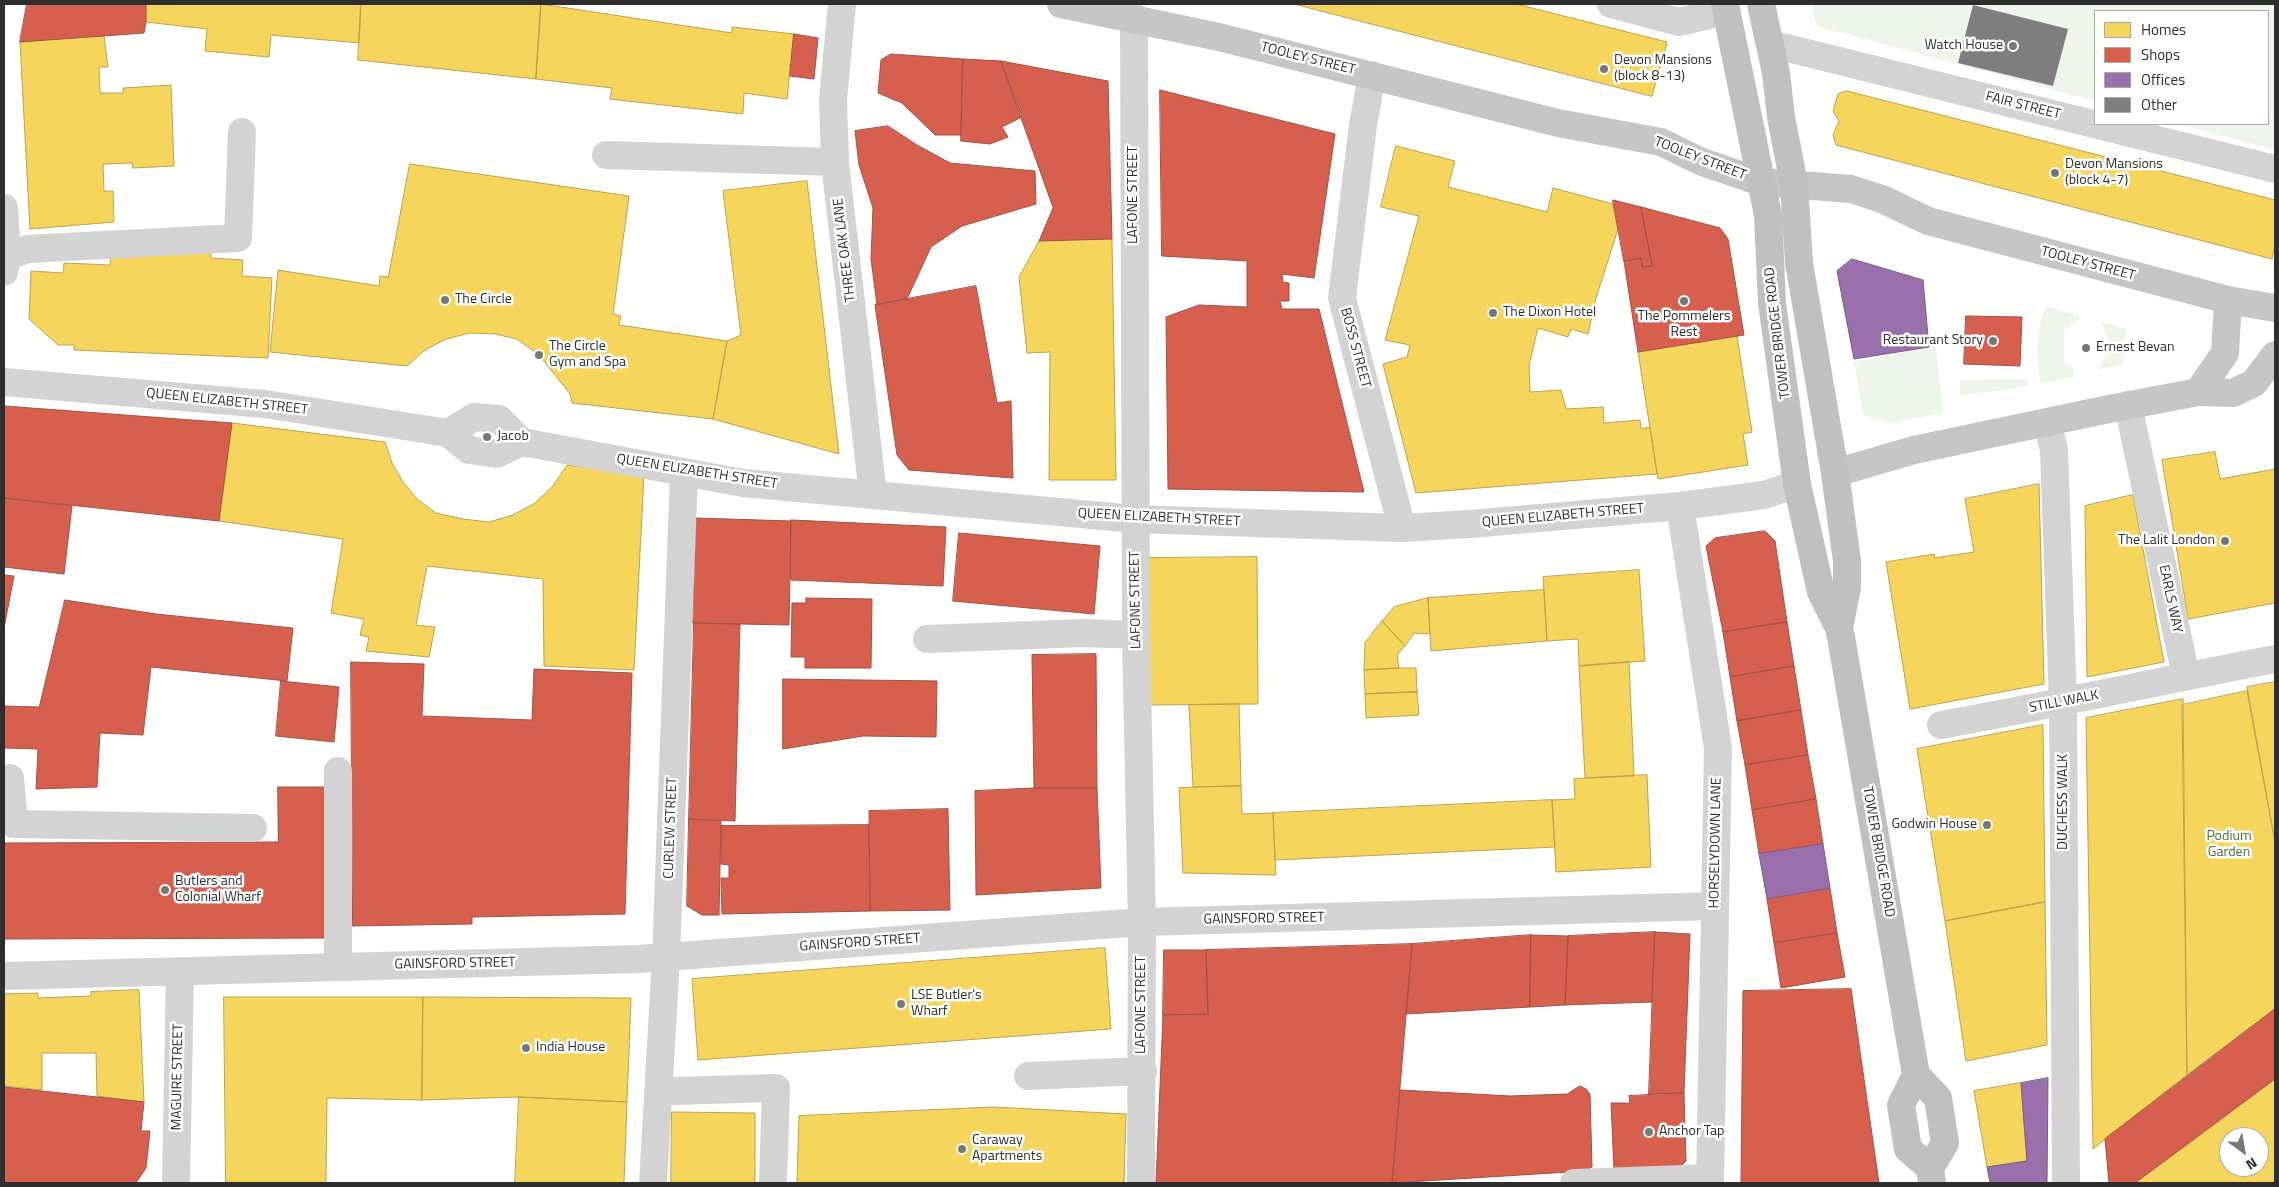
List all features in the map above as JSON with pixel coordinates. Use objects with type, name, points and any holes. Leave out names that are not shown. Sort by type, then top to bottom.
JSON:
[{"type":"highway","name":"TOWER BRIDGE ROAD","points":[[1761,4],[1771,44],[1781,117],[1794,184],[1799,263],[1836,473],[1847,561],[1847,587],[1840,628]]},
{"type":"highway","name":"TOWER BRIDGE ROAD","points":[[1725,8],[1768,215],[1772,304],[1797,484],[1821,592],[1840,628],[1916,1075]]},
{"type":"highway","points":[[1916,1075],[1938,1098],[1945,1143],[1931,1176],[1908,1149],[1901,1105],[1916,1075]]},
{"type":"main road","name":"TOOLEY STREET","points":[[1061,4],[1134,17],[1558,123],[1661,142],[1702,162],[1761,182],[1851,189],[1882,199],[1928,221],[2228,300],[2275,308]]},
{"type":"main road","points":[[2198,392],[2225,353],[2228,300]]},
{"type":"main road","points":[[1836,473],[1914,450],[2128,405],[2198,392],[2233,393],[2254,383],[2275,355]]},
{"type":"street","name":"THREE OAK LANE","points":[[842,4],[833,100],[835,162],[873,495]]},
{"type":"street","points":[[1611,4],[1679,22],[1725,8]]},
{"type":"street","name":"LAFONE STREET","points":[[1134,17],[1136,635],[1142,922],[1141,1183]]},
{"type":"street","name":"FAIR STREET","points":[[1771,44],[2094,124]]},
{"type":"street","name":"BOSS STREET","points":[[1372,75],[1363,125],[1342,298],[1402,528]]},
{"type":"street","name":"FAIR STREET","points":[[2098,125],[2275,169]]},
{"type":"street","points":[[5,265],[28,249],[238,238],[242,132]]},
{"type":"street","points":[[606,155],[835,162]]},
{"type":"street","points":[[4,208],[5,265]]},
{"type":"street","name":"QUEEN ELIZABETH STREET","points":[[4,382],[265,404],[448,433],[474,417],[498,418],[522,442],[743,483],[1135,519],[1402,528],[1680,506],[1764,495],[1797,484]]},
{"type":"street","name":"EARLS WAY","points":[[2128,405],[2186,676]]},
{"type":"street","name":"DUCHESS WALK","points":[[2047,423],[2054,450],[2063,703],[2066,1183]]},
{"type":"street","name":"CURLEW STREET","points":[[653,1183],[666,958],[684,472]]},
{"type":"street","name":"HORSELYDOWN LANE","points":[[1680,506],[1718,748],[1710,1181]]},
{"type":"street","points":[[927,639],[1083,632],[1136,635]]},
{"type":"street","points":[[2186,676],[2275,659]]},
{"type":"street","name":"STILL WALK","points":[[1941,725],[2063,703],[2186,676]]},
{"type":"street","points":[[338,771],[338,966]]},
{"type":"street","points":[[4,778],[10,778],[14,824],[253,828]]},
{"type":"street","name":"GAINSFORD STREET","points":[[4,976],[666,958],[1142,922],[1715,906]]},
{"type":"street","name":"MAGUIRE STREET","points":[[176,1183],[180,971]]},
{"type":"street","points":[[1028,1076],[1142,1071]]},
{"type":"street","points":[[659,1090],[776,1088],[773,1183]]},
{"type":"street","points":[[1574,1183],[1710,1181]]},
{"type":"shaded area","points":[[1811,4],[2275,4],[2275,150],[2183,125],[2269,125],[2269,10],[2094,10],[2094,101],[1817,26]]},
{"type":"shaded area","points":[[2046,306],[2079,316],[2079,319],[2064,331],[2064,361],[2074,370],[2074,377],[2041,383],[2037,364],[2037,344],[2040,324]]},
{"type":"shaded area","points":[[2099,321],[2126,329],[2123,364],[2097,370],[2105,357],[2108,346],[2107,334]]},
{"type":"shaded area","points":[[1936,346],[1943,413],[1890,423],[1863,415],[1854,362]]},
{"type":"shaded area","points":[[2027,379],[2029,386],[1960,396],[1960,380]]},
{"type":"building: Homes","points":[[146,4],[361,4],[359,43],[271,35],[269,57],[205,51],[207,29],[146,22]]},
{"type":"building: Homes","points":[[361,4],[541,4],[536,79],[358,60]]},
{"type":"building: Homes","points":[[541,4],[732,33],[732,27],[794,34],[787,99],[744,93],[743,114],[610,99],[612,88],[536,79]]},
{"type":"building: Homes","name":"Devon Mansions (block 8-13)","points":[[1294,4],[1516,4],[1667,42],[1652,96]]},
{"type":"building: Homes","points":[[104,36],[108,67],[99,67],[100,93],[123,93],[123,88],[171,85],[174,166],[133,168],[132,163],[103,164],[104,191],[113,191],[114,222],[30,229],[20,42]]},
{"type":"building: Homes","name":"Devon Mansions (block 4-7)","points":[[1847,91],[2275,200],[2275,244],[2272,259],[1836,145],[1833,135],[1839,121],[1833,111],[1838,94]]},
{"type":"building: Homes","name":"The Dixon Hotel","points":[[1396,146],[1455,161],[1448,187],[1547,212],[1553,188],[1613,204],[1618,229],[1596,298],[1588,334],[1571,329],[1568,337],[1538,328],[1529,365],[1530,392],[1561,390],[1566,409],[1603,407],[1604,423],[1640,420],[1641,429],[1650,427],[1657,474],[1416,493],[1383,364],[1407,357],[1410,345],[1385,340],[1419,216],[1381,207]]},
{"type":"building: Homes","name":"The Circle","points":[[410,164],[629,196],[613,314],[621,316],[619,325],[727,341],[713,419],[572,403],[570,394],[539,355],[517,339],[495,334],[470,333],[446,339],[425,350],[407,366],[270,352],[278,270],[379,286],[380,276],[388,277]]},
{"type":"building: Homes","points":[[807,181],[839,454],[713,419],[727,341],[741,335],[723,191]]},
{"type":"building: Homes","points":[[1112,239],[1116,480],[1049,480],[1050,352],[1027,353],[1019,277],[1039,241]]},
{"type":"building: Homes","points":[[211,249],[211,258],[243,260],[242,276],[272,278],[268,358],[74,350],[74,345],[58,345],[29,319],[31,271],[63,273],[64,263],[110,265],[111,254]]},
{"type":"building: Homes","points":[[1737,336],[1752,432],[1743,434],[1748,465],[1658,479],[1638,352]]},
{"type":"building: Homes","points":[[232,423],[385,442],[392,463],[403,482],[417,499],[436,513],[463,519],[489,522],[513,515],[535,503],[553,486],[567,465],[644,475],[634,670],[544,666],[543,579],[427,566],[416,625],[435,627],[429,657],[366,651],[369,637],[360,635],[364,619],[331,613],[343,539],[219,521]]},
{"type":"building: Homes","name":"The Lalit London","points":[[2215,452],[2220,479],[2275,469],[2275,603],[2188,619],[2162,460]]},
{"type":"building: Homes","points":[[2039,484],[2044,684],[1910,709],[1886,562],[1934,554],[1935,558],[1974,552],[1965,499]]},
{"type":"building: Homes","points":[[2133,495],[2164,662],[2087,677],[2085,506]]},
{"type":"building: Homes","points":[[1257,557],[1258,704],[1149,705],[1148,558]]},
{"type":"building: Homes","points":[[1639,570],[1645,661],[1579,666],[1578,639],[1547,641],[1543,577]]},
{"type":"building: Homes","points":[[1544,590],[1547,641],[1431,651],[1428,598]]},
{"type":"building: Homes","points":[[1428,598],[1430,634],[1414,633],[1405,646],[1382,621],[1394,607]]},
{"type":"building: Homes","points":[[1382,621],[1405,646],[1397,655],[1399,668],[1364,670],[1365,643]]},
{"type":"building: Homes","points":[[1629,662],[1634,776],[1585,778],[1579,666]]},
{"type":"building: Homes","points":[[1416,668],[1417,692],[1365,694],[1364,670]]},
{"type":"building: Homes","points":[[2275,682],[2275,842],[2247,687]]},
{"type":"building: Homes","name":"Podium Garden","points":[[2247,691],[2275,842],[2275,1009],[2187,1075],[2182,705]]},
{"type":"building: Homes","points":[[1417,692],[1419,715],[1366,718],[1365,694]]},
{"type":"building: Homes","points":[[2183,699],[2187,1075],[2093,1149],[2086,718]]},
{"type":"building: Homes","points":[[1239,704],[1241,786],[1193,787],[1189,705]]},
{"type":"building: Homes","name":"Godwin House","points":[[2043,725],[2045,902],[1945,921],[1917,749]]},
{"type":"building: Homes","points":[[1647,775],[1651,867],[1556,872],[1552,800],[1575,799],[1574,779]]},
{"type":"building: Homes","points":[[1241,786],[1242,814],[1273,813],[1276,875],[1183,873],[1179,788]]},
{"type":"building: Homes","points":[[1552,800],[1555,847],[1275,860],[1273,813]]},
{"type":"building: Homes","points":[[2045,902],[2047,1045],[1966,1061],[1945,921]]},
{"type":"building: Homes","name":"LSE Butler's Wharf","points":[[1105,948],[1111,1029],[698,1060],[692,979]]},
{"type":"building: Homes","points":[[139,990],[144,1102],[97,1096],[96,1053],[42,1053],[42,1090],[4,1086],[4,994],[38,993],[38,998],[91,996],[91,992]]},
{"type":"building: Homes","points":[[224,997],[423,997],[422,1100],[327,1098],[326,1183],[226,1183]]},
{"type":"building: Homes","name":"India House","points":[[423,997],[631,998],[627,1102],[519,1097],[422,1100]]},
{"type":"building: Homes","points":[[2275,1079],[2275,1181],[2272,1183],[2135,1183]]},
{"type":"building: Homes","points":[[2021,1083],[2027,1161],[1987,1167],[1974,1091]]},
{"type":"building: Homes","points":[[519,1097],[627,1102],[624,1183],[515,1183]]},
{"type":"building: Homes","name":"Caraway Apartments","points":[[993,1107],[1126,1114],[1124,1183],[797,1183],[799,1116]]},
{"type":"building: Homes","points":[[672,1112],[755,1113],[755,1183],[671,1183]]},
{"type":"building: Shops","points":[[27,4],[146,4],[144,33],[20,42]]},
{"type":"building: Shops","points":[[794,34],[818,38],[814,79],[790,76]]},
{"type":"building: Shops","points":[[891,54],[963,59],[961,135],[935,135],[902,103],[878,93],[881,60]]},
{"type":"building: Shops","points":[[963,59],[1001,61],[1022,117],[1002,127],[1008,137],[990,144],[961,141]]},
{"type":"building: Shops","points":[[1001,61],[1108,81],[1112,239],[1039,241],[1053,208]]},
{"type":"building: Shops","points":[[1160,90],[1335,134],[1314,278],[1282,274],[1283,282],[1289,283],[1289,301],[1280,301],[1282,309],[1319,309],[1364,492],[1168,489],[1166,317],[1199,305],[1247,307],[1247,261],[1162,256]]},
{"type":"building: Shops","points":[[888,126],[950,163],[1035,171],[1036,204],[962,226],[931,247],[907,299],[877,305],[871,259],[873,208],[859,165],[855,131]]},
{"type":"building: Shops","points":[[1613,200],[1641,207],[1652,266],[1642,267],[1641,258],[1624,261]]},
{"type":"building: Shops","name":"The Pommelers Rest","points":[[1641,207],[1720,228],[1728,239],[1744,335],[1638,352],[1624,261],[1641,258],[1642,267],[1652,266]]},
{"type":"building: Shops","points":[[976,286],[997,403],[1011,401],[1013,478],[909,470],[897,455],[875,305]]},
{"type":"building: Shops","name":"Restaurant Story","points":[[1966,316],[2022,317],[2020,366],[1964,364]]},
{"type":"building: Shops","points":[[4,406],[232,423],[219,521],[4,498]]},
{"type":"building: Shops","points":[[4,498],[72,506],[64,574],[4,567]]},
{"type":"building: Shops","points":[[696,518],[791,521],[789,625],[693,623]]},
{"type":"building: Shops","points":[[791,520],[946,527],[943,586],[791,580]]},
{"type":"building: Shops","points":[[1765,531],[1775,541],[1787,622],[1723,632],[1706,546],[1715,538]]},
{"type":"building: Shops","points":[[959,533],[1100,546],[1094,614],[953,601]]},
{"type":"building: Shops","points":[[4,575],[14,576],[4,628]]},
{"type":"building: Shops","points":[[806,598],[872,599],[871,668],[805,668],[805,657],[791,657],[792,603],[806,603]]},
{"type":"building: Shops","points":[[65,600],[156,614],[293,628],[287,681],[151,667],[143,735],[100,733],[97,787],[36,789],[38,749],[4,748],[4,706],[39,707]]},
{"type":"building: Shops","points":[[1787,622],[1794,666],[1730,677],[1723,632]]},
{"type":"building: Shops","points":[[694,623],[740,624],[735,821],[689,819]]},
{"type":"building: Shops","points":[[1096,654],[1097,788],[1034,788],[1032,655]]},
{"type":"building: Shops","points":[[351,662],[424,664],[422,716],[532,720],[534,669],[632,673],[625,914],[472,917],[472,924],[353,926]]},
{"type":"building: Shops","points":[[1794,666],[1801,710],[1737,721],[1730,677]]},
{"type":"building: Shops","points":[[783,679],[937,681],[936,737],[863,736],[783,749]]},
{"type":"building: Shops","points":[[281,681],[339,687],[334,742],[276,736]]},
{"type":"building: Shops","points":[[1801,710],[1808,755],[1745,765],[1737,721]]},
{"type":"building: Shops","points":[[1808,755],[1816,799],[1752,810],[1745,765]]},
{"type":"building: Shops","name":"Butlers and Colonial Wharf","points":[[278,787],[326,787],[326,938],[4,939],[4,843],[278,842]]},
{"type":"building: Shops","points":[[1034,788],[1097,788],[1101,888],[976,895],[975,791]]},
{"type":"building: Shops","points":[[1816,799],[1823,844],[1759,854],[1752,810]]},
{"type":"building: Shops","points":[[948,809],[950,910],[870,911],[869,811]]},
{"type":"building: Shops","points":[[689,819],[721,821],[719,915],[702,915],[687,906]]},
{"type":"building: Shops","points":[[869,825],[870,911],[722,914],[721,878],[729,878],[729,865],[721,864],[721,826]]},
{"type":"building: Shops","points":[[1830,888],[1837,933],[1774,943],[1767,899]]},
{"type":"building: Shops","points":[[1655,932],[1690,934],[1684,1093],[1649,1094]]},
{"type":"building: Shops","points":[[1655,932],[1652,1002],[1565,1005],[1568,936]]},
{"type":"building: Shops","points":[[1837,933],[1845,977],[1781,988],[1774,943]]},
{"type":"building: Shops","points":[[1531,935],[1568,936],[1565,1005],[1530,1007]]},
{"type":"building: Shops","points":[[1531,935],[1530,1007],[1406,1014],[1412,944]]},
{"type":"building: Shops","points":[[1412,944],[1392,1183],[1156,1183],[1163,1015],[1208,1014],[1206,950]]},
{"type":"building: Shops","points":[[1164,950],[1206,950],[1208,1014],[1163,1015]]},
{"type":"building: Shops","points":[[1851,989],[1879,1183],[1741,1183],[1743,991]]},
{"type":"building: Shops","points":[[2275,1009],[2275,1079],[2135,1183],[2109,1183],[2105,1139]]},
{"type":"building: Shops","points":[[1580,1086],[1590,1094],[1592,1167],[1585,1171],[1392,1183],[1400,1090],[1510,1096],[1567,1094]]},
{"type":"building: Shops","points":[[4,1087],[144,1102],[141,1131],[150,1131],[146,1168],[136,1183],[4,1183]]},
{"type":"building: Shops","name":"Anchor Tap","points":[[1684,1093],[1686,1161],[1679,1168],[1614,1170],[1611,1103],[1630,1103],[1629,1096]]},
{"type":"building: Offices","points":[[1852,259],[1923,280],[1929,347],[1854,359],[1837,271]]},
{"type":"building: Offices","points":[[1823,844],[1830,888],[1767,899],[1759,854]]},
{"type":"building: Offices","points":[[2048,1078],[2047,1183],[1990,1183],[1987,1167],[2027,1161],[2021,1083]]},
{"type":"building: Other","name":"Watch House","points":[[1973,5],[2068,29],[2053,86],[1958,63]]},
{"type":"place","name":"Watch House","points":[[2013,46]]},
{"type":"place","name":"Devon Mansions (block 8-13)","points":[[1604,69]]},
{"type":"place","name":"Devon Mansions (block 4-7)","points":[[2055,173]]},
{"type":"place","name":"The Circle","points":[[445,300]]},
{"type":"place","name":"The Pommelers Rest","points":[[1684,301]]},
{"type":"place","name":"The Dixon Hotel","points":[[1493,313]]},
{"type":"place","name":"Restaurant Story","points":[[1993,341]]},
{"type":"place","name":"Ernest Bevan","points":[[2086,348]]},
{"type":"place","name":"The Circle Gym and Spa","points":[[539,355]]},
{"type":"place","name":"Jacob","points":[[487,437]]},
{"type":"place","name":"The Lalit London","points":[[2225,541]]},
{"type":"place","name":"Godwin House","points":[[1987,825]]},
{"type":"place","name":"Butlers and Colonial Wharf","points":[[165,890]]},
{"type":"place","name":"LSE Butler's Wharf","points":[[901,1004]]},
{"type":"place","name":"India House","points":[[526,1048]]},
{"type":"place","name":"Anchor Tap","points":[[1649,1132]]},
{"type":"place","name":"Caraway Apartments","points":[[962,1149]]}]
